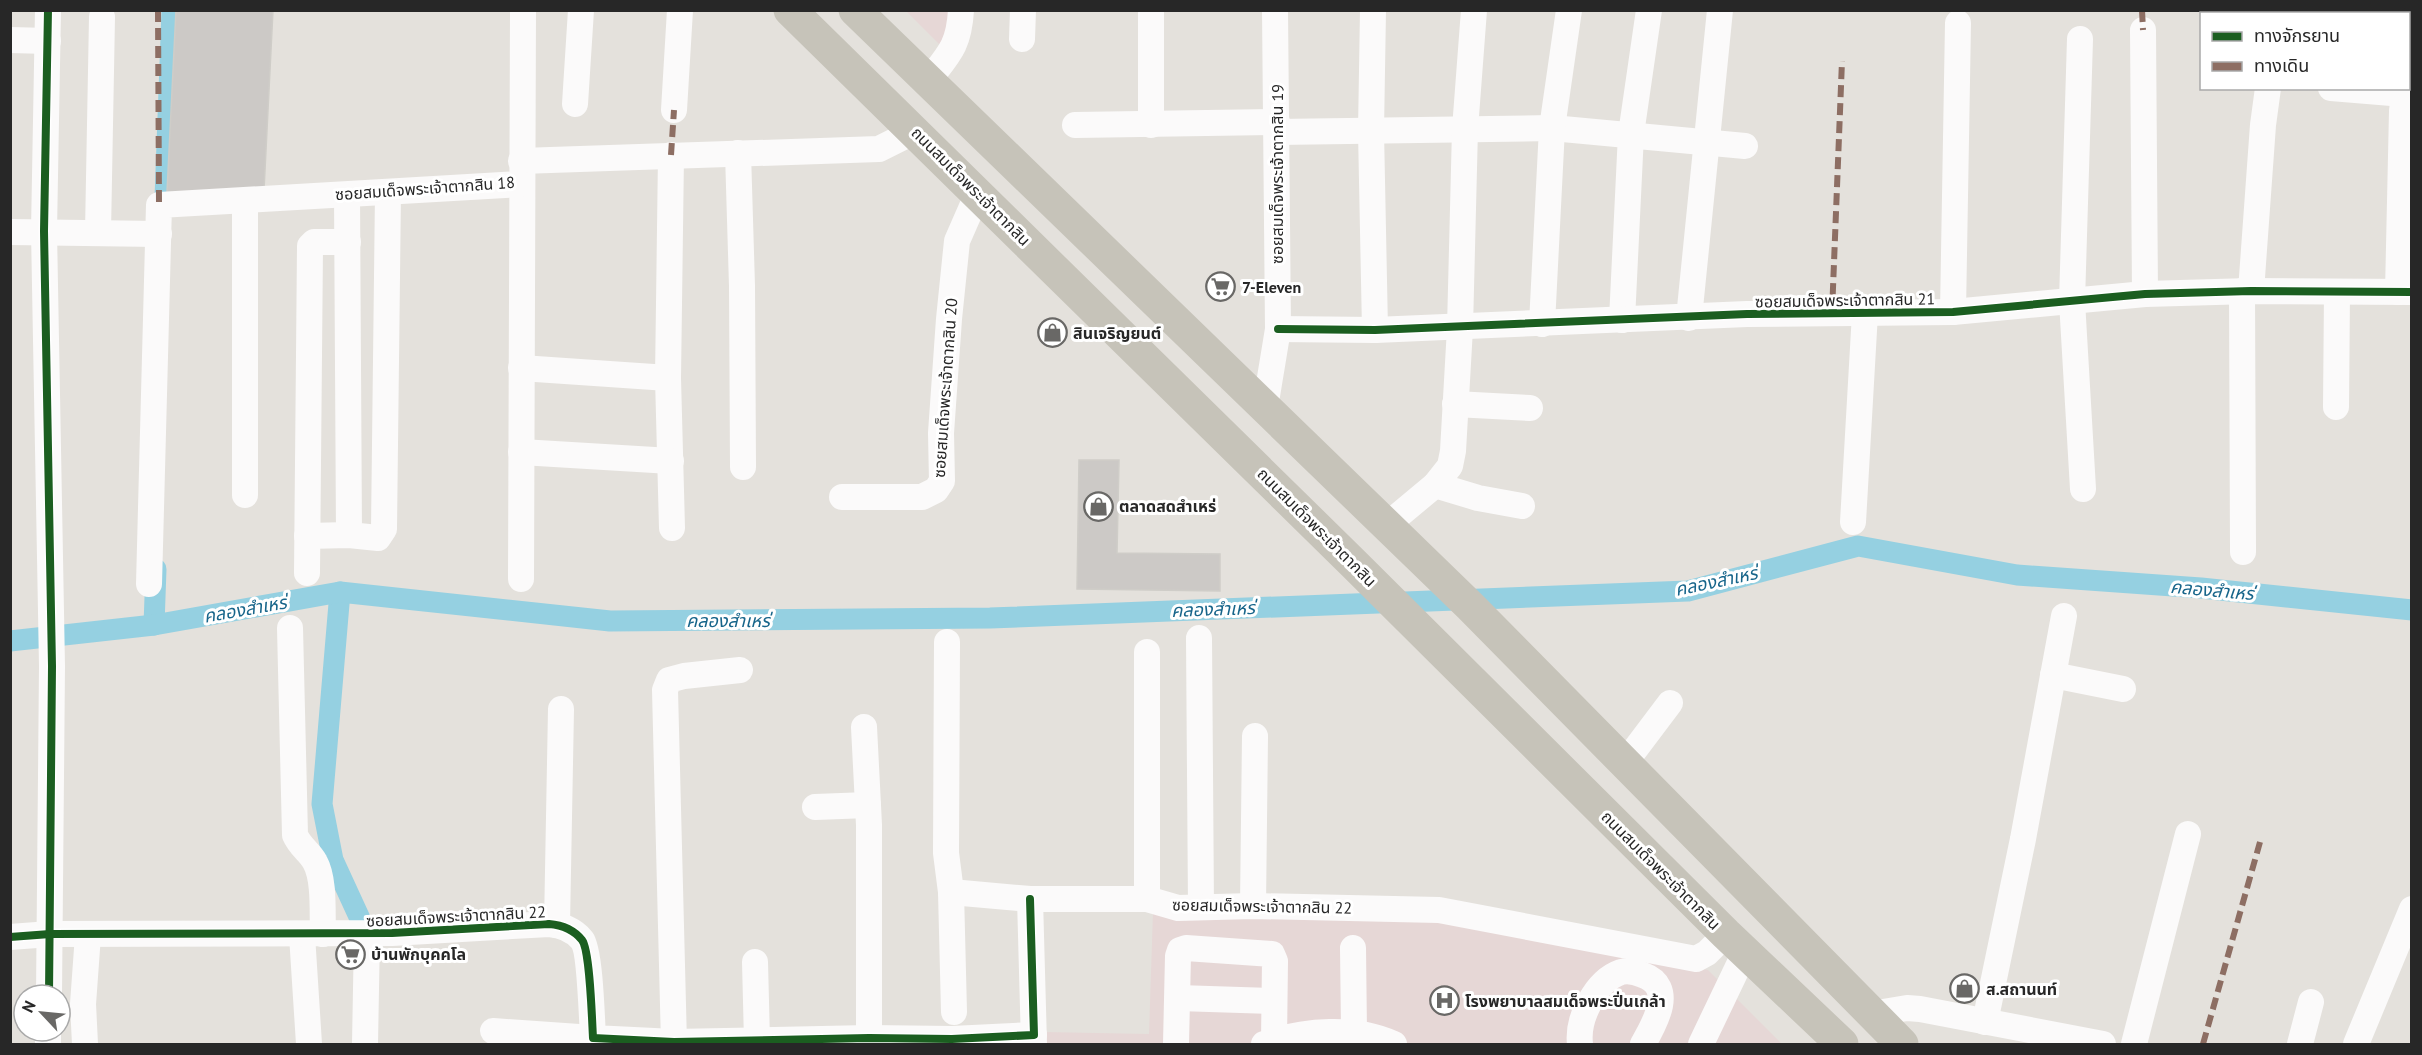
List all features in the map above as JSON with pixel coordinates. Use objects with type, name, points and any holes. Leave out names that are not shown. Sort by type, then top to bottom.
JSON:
[{"type":"main road","name":"ถนนสมเด็จพระเจ้าตากสิน","points":[[790,10],[1355,565],[1735,943],[1842,1044]]},
{"type":"main road","points":[[859,12],[1470,606],[1902,1044]]},
{"type":"street","points":[[48,10],[44,231],[52,666],[49,983]]},
{"type":"street","points":[[521,579],[523,10]]},
{"type":"street","points":[[575,104],[581,10]]},
{"type":"street","points":[[674,110],[680,10]]},
{"type":"street","points":[[928,81],[954,48],[960,27],[961,10]]},
{"type":"street","points":[[1022,39],[1023,10]]},
{"type":"street","name":"ซอยสมเด็จพระเจ้าตากสิน 19","points":[[1265,408],[1278,329],[1275,10]]},
{"type":"street","points":[[1373,10],[1371,130],[1375,330]]},
{"type":"street","points":[[1387,525],[1435,485],[1450,466],[1453,451],[1461,328],[1465,129],[1474,10]]},
{"type":"street","points":[[1542,324],[1552,128],[1569,10]]},
{"type":"street","points":[[1622,320],[1631,134],[1649,10]]},
{"type":"street","points":[[1689,318],[1720,10]]},
{"type":"street","points":[[1151,13],[1151,125]]},
{"type":"street","points":[[98,232],[102,17]]},
{"type":"street","points":[[1953,312],[1958,23]]},
{"type":"street","points":[[2143,30],[2145,294]]},
{"type":"street","points":[[2080,39],[2072,301],[2083,489]]},
{"type":"street","points":[[10,40],[48,41]]},
{"type":"street","points":[[2243,552],[2246,291],[2268,90]]},
{"type":"street","points":[[2362,90],[2408,93],[2405,292]]},
{"type":"street","points":[[1075,125],[1371,130],[1552,128],[1745,146]]},
{"type":"street","name":"ซอยสมเด็จพระเจ้าตากสิน 18","points":[[159,234],[159,205],[388,192],[521,172],[671,155],[879,148],[915,131]]},
{"type":"street","points":[[738,153],[742,286],[743,467]]},
{"type":"street","points":[[671,155],[668,378],[672,528]]},
{"type":"street","points":[[307,536],[349,535],[378,538],[384,530],[388,192]]},
{"type":"street","name":"ซอยสมเด็จพระเจ้าตากสิน 20","points":[[842,497],[922,497],[936,490],[942,481],[944,388],[957,241],[978,193]]},
{"type":"street","points":[[347,195],[349,535]]},
{"type":"street","points":[[245,201],[245,495]]},
{"type":"street","points":[[10,232],[159,234],[149,584]]},
{"type":"street","points":[[307,573],[310,246],[314,242],[348,242]]},
{"type":"street","name":"ซอยสมเด็จพระเจ้าตากสิน 21","points":[[1278,329],[1461,328],[1747,314],[1953,312],[2145,294],[2246,291],[2405,292]]},
{"type":"street","points":[[2336,407],[2337,292]]},
{"type":"street","points":[[1853,522],[1865,313]]},
{"type":"street","points":[[521,368],[668,378]]},
{"type":"street","points":[[1455,404],[1530,408]]},
{"type":"street","points":[[521,452],[671,461]]},
{"type":"street","points":[[1435,485],[1478,498],[1522,506]]},
{"type":"street","points":[[1985,1022],[2023,840],[2064,616]]},
{"type":"street","points":[[290,628],[295,835],[298,844],[315,861],[321,891],[312,935],[309,1044]]},
{"type":"street","points":[[1199,638],[1201,907]]},
{"type":"street","points":[[947,642],[946,853],[951,892],[954,1012]]},
{"type":"street","points":[[1147,652],[1147,899]]},
{"type":"street","points":[[674,1043],[665,690],[669,680],[684,676],[740,670]]},
{"type":"street","points":[[2053,675],[2123,689]]},
{"type":"street","points":[[1624,764],[1670,703]]},
{"type":"street","points":[[557,925],[561,709]]},
{"type":"street","points":[[864,727],[868,805],[869,1038]]},
{"type":"street","points":[[1253,906],[1255,736]]},
{"type":"street","points":[[815,807],[868,805]]},
{"type":"street","points":[[2134,1044],[2188,834]]},
{"type":"street","name":"ซอยสมเด็จพระเจ้าตากสิน 22","points":[[951,892],[1030,899],[1147,899],[1178,908],[1253,906],[1439,910],[1696,959],[1735,943]]},
{"type":"street","points":[[493,1031],[530,1039],[593,1038],[674,1043],[826,1042],[869,1038],[1034,1040],[1030,899]]},
{"type":"street","points":[[2356,1044],[2412,909]]},
{"type":"street","name":"ซอยสมเด็จพระเจ้าตากสิน 22","points":[[10,937],[50,934],[367,934],[557,925],[569,930],[584,942],[593,1038]]},
{"type":"street","points":[[365,1044],[367,934]]},
{"type":"street","points":[[85,1044],[83,1004],[88,935]]},
{"type":"street","points":[[1701,1044],[1735,943]]},
{"type":"street","points":[[1176,1044],[1178,956],[1180,950],[1186,948],[1272,954],[1275,961],[1274,1001],[1269,1043],[1305,1035],[1354,1032],[1386,1043]]},
{"type":"street","points":[[1353,948],[1354,1032]]},
{"type":"street","points":[[754,962],[757,1041]]},
{"type":"street","points":[[1580,1044],[1579,1028],[1591,1000],[1610,979],[1628,970],[1648,976],[1659,984],[1662,994],[1654,1023],[1643,1044]]},
{"type":"street","points":[[1178,998],[1274,1001]]},
{"type":"street","points":[[2300,1044],[2311,1002]]},
{"type":"street","points":[[1871,1014],[1907,1008],[1920,1009],[2103,1044]]},
{"type":"shaded area","points":[[906,11],[949,11],[946,51]]},
{"type":"shaded area","name":"โรงพยาบาลสมเด็จพระปิ่นเกล้า","points":[[1153,912],[1432,917],[1708,970],[1782,1044],[1043,1044],[1043,1032],[1149,1034]]},
{"type":"building","points":[[176,10],[273,10],[264,190],[167,192]]},
{"type":"building","name":"ตลาดสดสำเหร่","points":[[1079,460],[1119,460],[1117,553],[1220,554],[1220,591],[1077,589]]},
{"type":"waterway","points":[[165,198],[172,10]]},
{"type":"waterway","name":"คลองสำเหร่","points":[[10,641],[154,625],[340,592],[610,621],[990,618],[1688,591],[1858,546],[2017,575],[2201,588],[2412,610]]},
{"type":"waterway","points":[[154,625],[156,569]]},
{"type":"waterway","points":[[340,592],[322,804],[333,860],[367,934],[366,946]]},
{"type":"marked path","points":[[158,10],[159,205]]},
{"type":"marked path","points":[[2142,10],[2143,30]]},
{"type":"marked path","points":[[1832,313],[1842,61]]},
{"type":"marked path","points":[[671,155],[674,110]]},
{"type":"marked path","points":[[2203,1044],[2260,842]]},
{"type":"cycle path","points":[[48,10],[44,231],[52,666],[49,983]]},
{"type":"cycle path","points":[[1278,329],[1375,330],[1747,314],[1953,312],[2145,294],[2251,291],[2412,292]]},
{"type":"cycle path","points":[[10,937],[50,934],[392,933],[549,924],[571,931],[579,936],[585,946],[589,971],[593,1038],[674,1042],[869,1038],[952,1039],[1034,1035],[1030,899]]},
{"type":"place","name":"7-Eleven","points":[[1221,287]]},
{"type":"place","name":"สินเจริญยนต์","points":[[1052,333]]},
{"type":"place","name":"ตลาดสดสำเหร่","points":[[1098,506]]},
{"type":"place","name":"บ้านพักบุคคโล","points":[[350,954]]},
{"type":"place","name":"ส.สถานนท์","points":[[1965,989]]},
{"type":"place","name":"โรงพยาบาลสมเด็จพระปิ่นเกล้า","points":[[1444,1001]]}]
